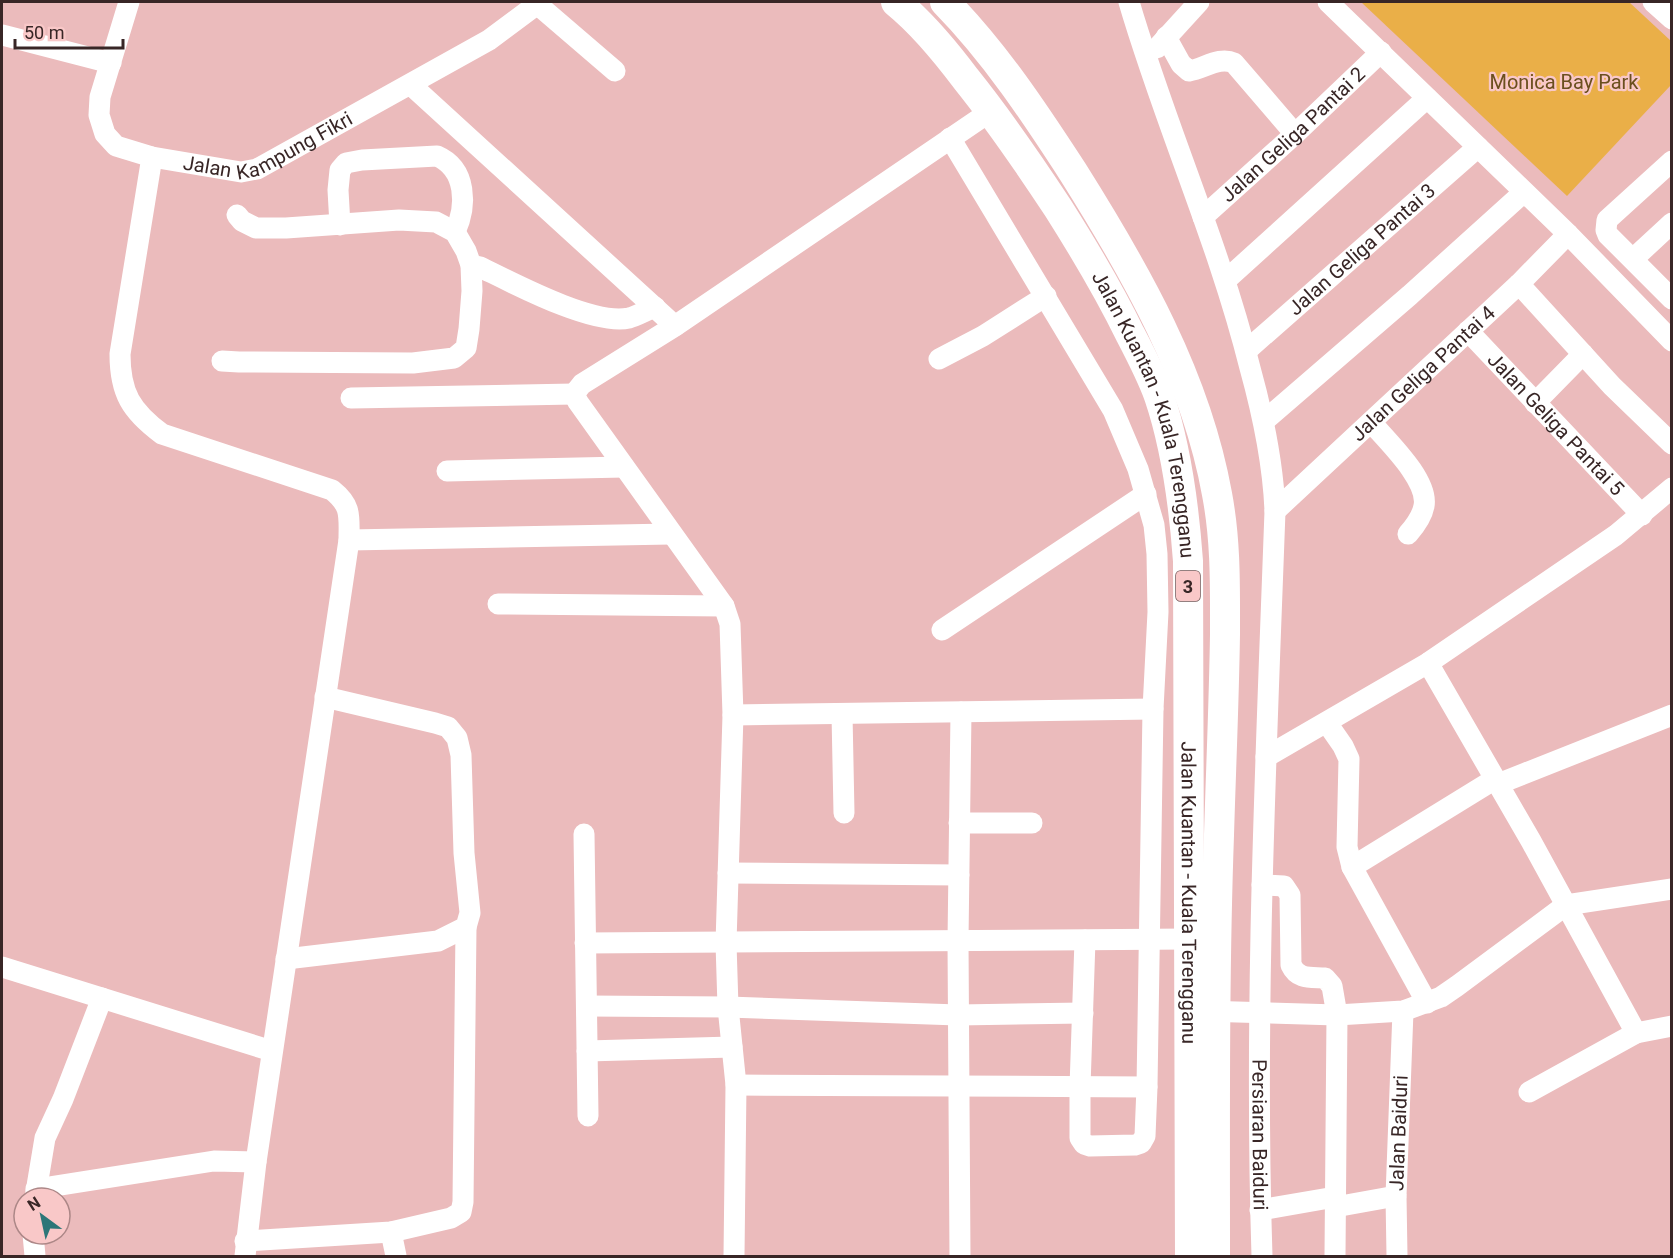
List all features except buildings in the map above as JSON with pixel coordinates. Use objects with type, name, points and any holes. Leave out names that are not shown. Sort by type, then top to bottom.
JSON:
[{"type":"highway","name":"Jalan Kuantan - Kuala Terengganu","points":[[896,2],[926,30],[1030,164],[1113,299],[1150,373],[1167,421],[1181,490],[1188,561],[1189,939],[1203,1011],[1215,1257]]},
{"type":"highway","name":"Jalan Kuantan - Kuala Terengganu","points":[[945,2],[968,26],[1008,76],[1036,115],[1096,209],[1160,324],[1187,384],[1207,444],[1222,523],[1225,565],[1190,1257]]},
{"type":"street","name":"Jalan Kampung Fikri","points":[[129,2],[100,97],[99,115],[105,134],[116,146],[152,157],[241,172],[257,169],[411,85],[489,40],[538,3]]},
{"type":"street","name":"Persiaran Baiduri","points":[[1130,2],[1146,60],[1226,280],[1264,421],[1274,479],[1275,511],[1262,885],[1260,1012],[1262,1257]]},
{"type":"street","points":[[1146,60],[1199,2]]},
{"type":"street","points":[[1328,2],[1568,234],[1671,341]]},
{"type":"street","points":[[1653,2],[1671,19]]},
{"type":"street","points":[[538,3],[615,71]]},
{"type":"street","points":[[2,35],[111,63]]},
{"type":"street","points":[[1166,37],[1181,64],[1189,71],[1220,61],[1234,63],[1295,134]]},
{"type":"street","name":"Jalan Geliga Pantai 2","points":[[1203,217],[1382,52]]},
{"type":"street","points":[[411,85],[675,326]]},
{"type":"street","points":[[1226,280],[1427,98]]},
{"type":"street","points":[[574,394],[582,384],[675,326],[991,111]]},
{"type":"street","points":[[950,138],[1113,410],[1138,469],[1154,525],[1158,612],[1148,939],[1147,1087],[1145,1136],[1141,1143],[1135,1145],[1090,1146],[1084,1144],[1080,1138],[1085,939]]},
{"type":"street","name":"Jalan Geliga Pantai 3","points":[[1246,351],[1478,147]]},
{"type":"street","points":[[340,225],[338,190],[340,170],[346,163],[437,156],[448,161],[460,182],[462,217],[455,231]]},
{"type":"street","points":[[152,157],[120,354],[120,372],[124,391],[132,407],[162,434],[332,490],[347,505],[350,514],[349,540],[272,1051],[245,1249],[391,1232],[451,1218],[460,1212],[463,1202],[466,927],[470,913],[464,853],[461,755],[457,738],[448,727],[327,687]]},
{"type":"street","points":[[1644,312],[1669,293],[1608,235],[1607,220],[1671,160]]},
{"type":"street","points":[[1264,421],[1410,295],[1524,192]]},
{"type":"street","points":[[222,361],[412,363],[454,357],[466,348],[470,329],[471,265],[455,231],[436,222],[399,220],[256,228],[242,221],[237,215]]},
{"type":"street","points":[[1634,259],[1671,223]]},
{"type":"street","name":"Jalan Geliga Pantai 4","points":[[1275,511],[1519,284],[1568,234]]},
{"type":"street","points":[[471,265],[480,267],[556,303],[608,318],[628,318],[655,307]]},
{"type":"street","points":[[1519,284],[1583,354],[1671,444]]},
{"type":"street","points":[[939,359],[983,336],[1046,296]]},
{"type":"street","name":"Jalan Geliga Pantai 5","points":[[1468,331],[1642,515]]},
{"type":"street","points":[[1535,403],[1583,354]]},
{"type":"street","points":[[351,398],[574,394]]},
{"type":"street","points":[[574,394],[724,606],[730,624],[733,715],[726,943],[728,1007],[736,1085],[734,1257]]},
{"type":"street","points":[[1371,422],[1415,475],[1421,486],[1425,504],[1422,513],[1408,534]]},
{"type":"street","points":[[447,471],[624,467]]},
{"type":"street","points":[[1266,757],[1428,663],[1616,536],[1671,488]]},
{"type":"street","points":[[942,630],[1146,494]]},
{"type":"street","points":[[349,540],[671,534]]},
{"type":"street","points":[[498,604],[724,606]]},
{"type":"street","points":[[1428,663],[1497,781],[1636,1033]]},
{"type":"street","points":[[733,715],[1154,708]]},
{"type":"street","points":[[960,1257],[958,941],[961,712]]},
{"type":"street","points":[[842,714],[844,813]]},
{"type":"street","points":[[1352,867],[1497,781],[1671,715]]},
{"type":"street","points":[[1327,723],[1349,759],[1347,847],[1352,867],[1427,1003]]},
{"type":"street","points":[[959,823],[1032,823]]},
{"type":"street","points":[[584,834],[588,1116]]},
{"type":"street","points":[[728,873],[959,875]]},
{"type":"street","points":[[1262,885],[1284,886],[1288,889],[1291,966],[1294,971],[1303,977],[1325,978],[1332,986],[1337,1015],[1335,1257]]},
{"type":"street","points":[[1203,1011],[1337,1015],[1403,1011],[1427,1003],[1457,987],[1566,905],[1671,889]]},
{"type":"street","points":[[286,959],[438,941],[466,927]]},
{"type":"street","points":[[585,943],[1189,939]]},
{"type":"street","points":[[2,967],[272,1051]]},
{"type":"street","points":[[36,1186],[45,1138],[102,998]]},
{"type":"street","points":[[586,1006],[728,1007],[958,1015],[1083,1013]]},
{"type":"street","name":"Jalan Baiduri","points":[[1396,1257],[1403,1011]]},
{"type":"street","points":[[1529,1092],[1636,1033],[1671,1026]]},
{"type":"street","points":[[587,1051],[732,1047]]},
{"type":"street","points":[[736,1085],[1147,1087]]},
{"type":"street","points":[[72,1187],[214,1161],[256,1162]]},
{"type":"street","points":[[1260,1210],[1396,1196]]},
{"type":"street","points":[[391,1232],[396,1257]]},
{"type":"green space","name":"Monica Bay Park","points":[[1361,2],[1629,2],[1671,41],[1671,85],[1567,196]]}]
